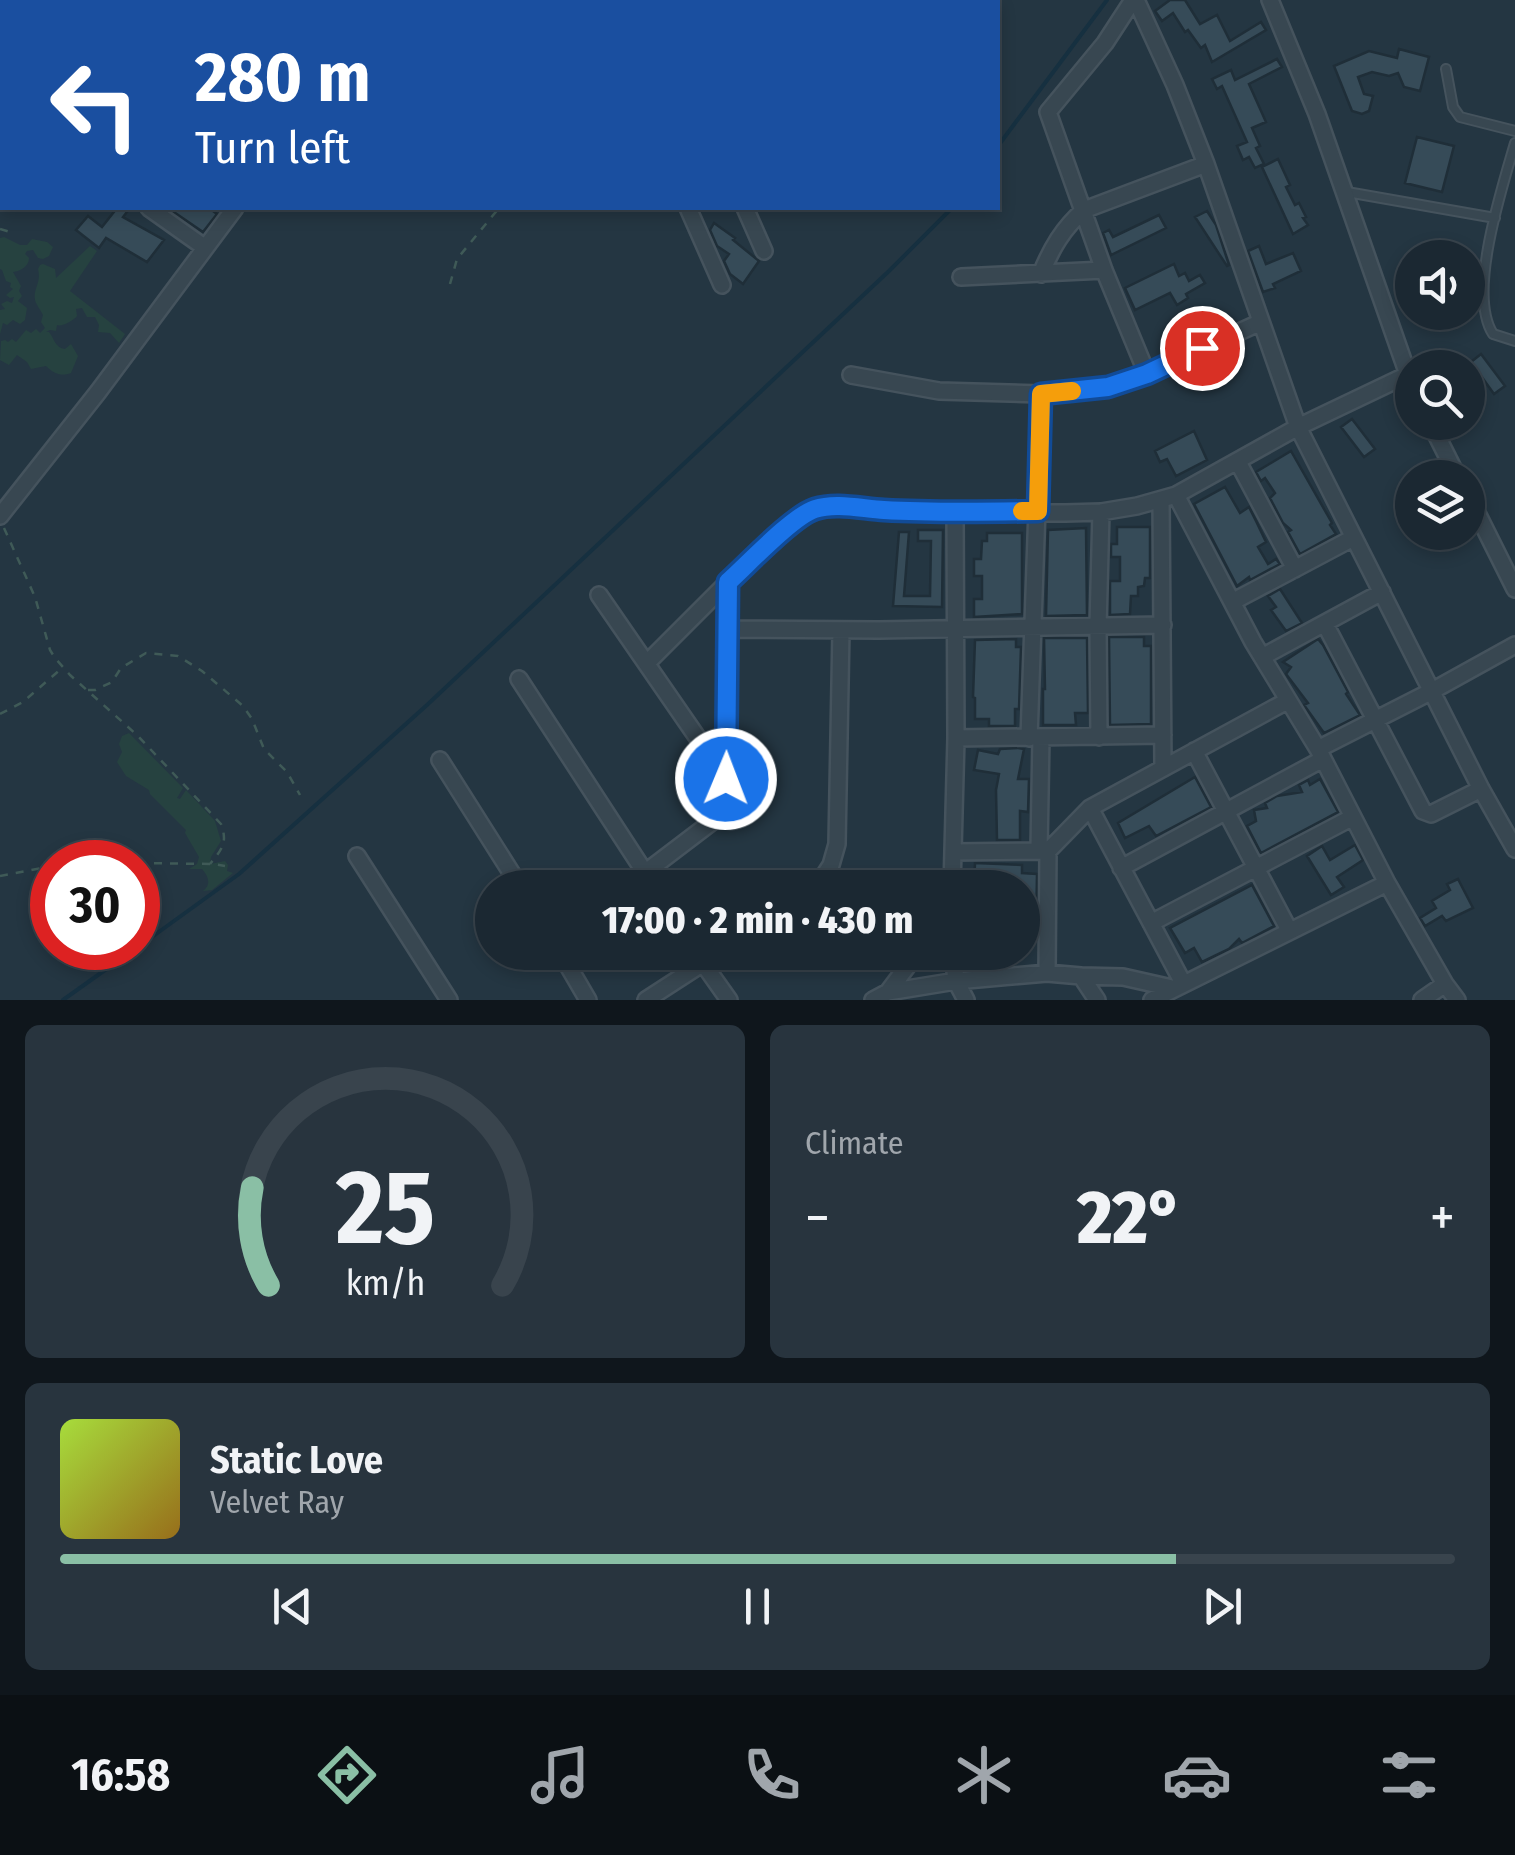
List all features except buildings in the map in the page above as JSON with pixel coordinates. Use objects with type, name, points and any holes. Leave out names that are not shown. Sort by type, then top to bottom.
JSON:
[{"type":"street","points":[[1135,0],[1175,85],[1232,232],[1298,427],[1515,849]]},
{"type":"street","points":[[1135,0],[1106,43],[1048,112],[1104,270],[1147,374]]},
{"type":"street","points":[[1270,0],[1289,41],[1399,350]]},
{"type":"street","points":[[1042,274],[1068,224],[1084,210],[1206,164]]},
{"type":"street","points":[[152,210],[204,247]]},
{"type":"street","points":[[0,519],[233,210]]},
{"type":"street","points":[[689,210],[722,285]]},
{"type":"street","points":[[746,210],[764,251]]},
{"type":"street","points":[[961,277],[1104,270]]},
{"type":"street","points":[[850,375],[939,391],[1041,394],[1108,387],[1147,374],[1260,322]]},
{"type":"street","points":[[647,664],[728,582],[803,515],[816,508],[1101,512],[1168,498],[1298,427],[1395,387]]},
{"type":"street","points":[[1041,394],[1034,628],[1046,973]]},
{"type":"street","points":[[1238,462],[1295,568]]},
{"type":"street","points":[[1168,498],[1320,754],[1387,883],[1456,1000]]},
{"type":"street","points":[[1163,767],[1168,498]]},
{"type":"street","points":[[953,870],[955,511]]},
{"type":"street","points":[[1099,737],[1101,512]]},
{"type":"street","points":[[1485,529],[1515,589]]},
{"type":"street","points":[[1232,602],[1353,538]]},
{"type":"street","points":[[649,870],[713,821],[722,806],[726,779],[728,582]]},
{"type":"street","points":[[1262,658],[1382,592]]},
{"type":"street","points":[[599,594],[726,779]]},
{"type":"street","points":[[1325,624],[1426,813],[1432,814],[1481,789]]},
{"type":"street","points":[[728,629],[1163,625]]},
{"type":"street","points":[[828,870],[838,844],[841,630]]},
{"type":"street","points":[[1121,868],[1228,812],[1374,720],[1515,645]]},
{"type":"street","points":[[519,679],[645,870]]},
{"type":"street","points":[[954,852],[1043,851],[1090,808],[1287,700]]},
{"type":"street","points":[[956,738],[1164,736]]},
{"type":"street","points":[[1194,751],[1289,930]]},
{"type":"street","points":[[440,760],[510,870]]},
{"type":"street","points":[[1090,808],[1151,923],[1178,986]]},
{"type":"street","points":[[1151,923],[1353,817]]},
{"type":"street","points":[[357,856],[449,1000]]},
{"type":"street","points":[[1152,1000],[1387,883]]},
{"type":"street","points":[[570,970],[588,1000]]},
{"type":"street","points":[[646,1000],[684,970]]},
{"type":"street","points":[[708,970],[729,1000]]},
{"type":"street","points":[[880,996],[902,970]]},
{"type":"street","points":[[955,970],[956,982],[966,1000]]},
{"type":"street","points":[[880,996],[956,982],[1046,973],[1178,986]]},
{"type":"street","points":[[1082,976],[1097,1000]]},
{"type":"street","points":[[1422,1000],[1445,984]]},
{"type":"lane","points":[[1446,69],[1452,106],[1460,117],[1515,131]]},
{"type":"lane","points":[[1515,143],[1487,262],[1484,317],[1493,334],[1515,342]]},
{"type":"lane","points":[[1344,191],[1495,218]]},
{"type":"path","points":[[450,284],[457,259],[497,210]]},
{"type":"path","points":[[0,230],[10,232]]},
{"type":"path","points":[[0,519],[35,597],[50,650],[63,668],[137,736],[222,824],[226,836],[223,848],[210,864]]},
{"type":"path","points":[[86,690],[112,682],[121,668],[146,654],[178,656],[243,706],[264,749],[287,772],[300,794]]},
{"type":"path","points":[[0,714],[22,702],[63,668]]},
{"type":"path","points":[[160,863],[225,866]]},
{"type":"path","points":[[0,876],[30,870]]},
{"type":"green space","points":[[0,238],[20,245],[27,245],[32,239],[53,247],[43,259],[33,250],[27,251],[27,264],[13,272],[21,286],[18,301],[27,308],[25,320],[20,324],[13,320],[7,325],[3,323],[0,334],[0,310],[5,309],[1,304],[12,303],[14,297],[6,295],[13,289],[0,269]]},
{"type":"green space","points":[[90,246],[97,251],[70,291],[125,334],[119,343],[110,333],[98,332],[95,317],[87,317],[82,308],[76,309],[77,316],[70,322],[46,332],[62,348],[71,344],[78,356],[71,373],[57,374],[46,366],[31,369],[17,355],[9,365],[0,360],[1,341],[16,342],[26,330],[31,333],[36,329],[40,333],[45,328],[35,298],[40,265],[55,269],[56,278]]},
{"type":"green space","points":[[129,733],[183,788],[177,798],[186,790],[215,821],[221,841],[210,864],[225,861],[227,871],[233,873],[212,890],[203,891],[208,880],[202,869],[189,869],[199,857],[186,830],[149,790],[126,776],[117,762],[122,752],[122,736]]},
{"type":"waterway","points":[[1000,143],[1107,0]]},
{"type":"waterway","points":[[160,931],[239,874],[427,705],[950,210]]},
{"type":"waterway","points":[[63,1000],[105,970]]},
{"type":"slow traffic","points":[[1022,511],[1038,511],[1041,394],[1072,391]]},
{"type":"route","points":[[726,779],[728,582],[803,515],[816,508],[1038,511],[1041,394],[1108,387],[1202,348]]}]
